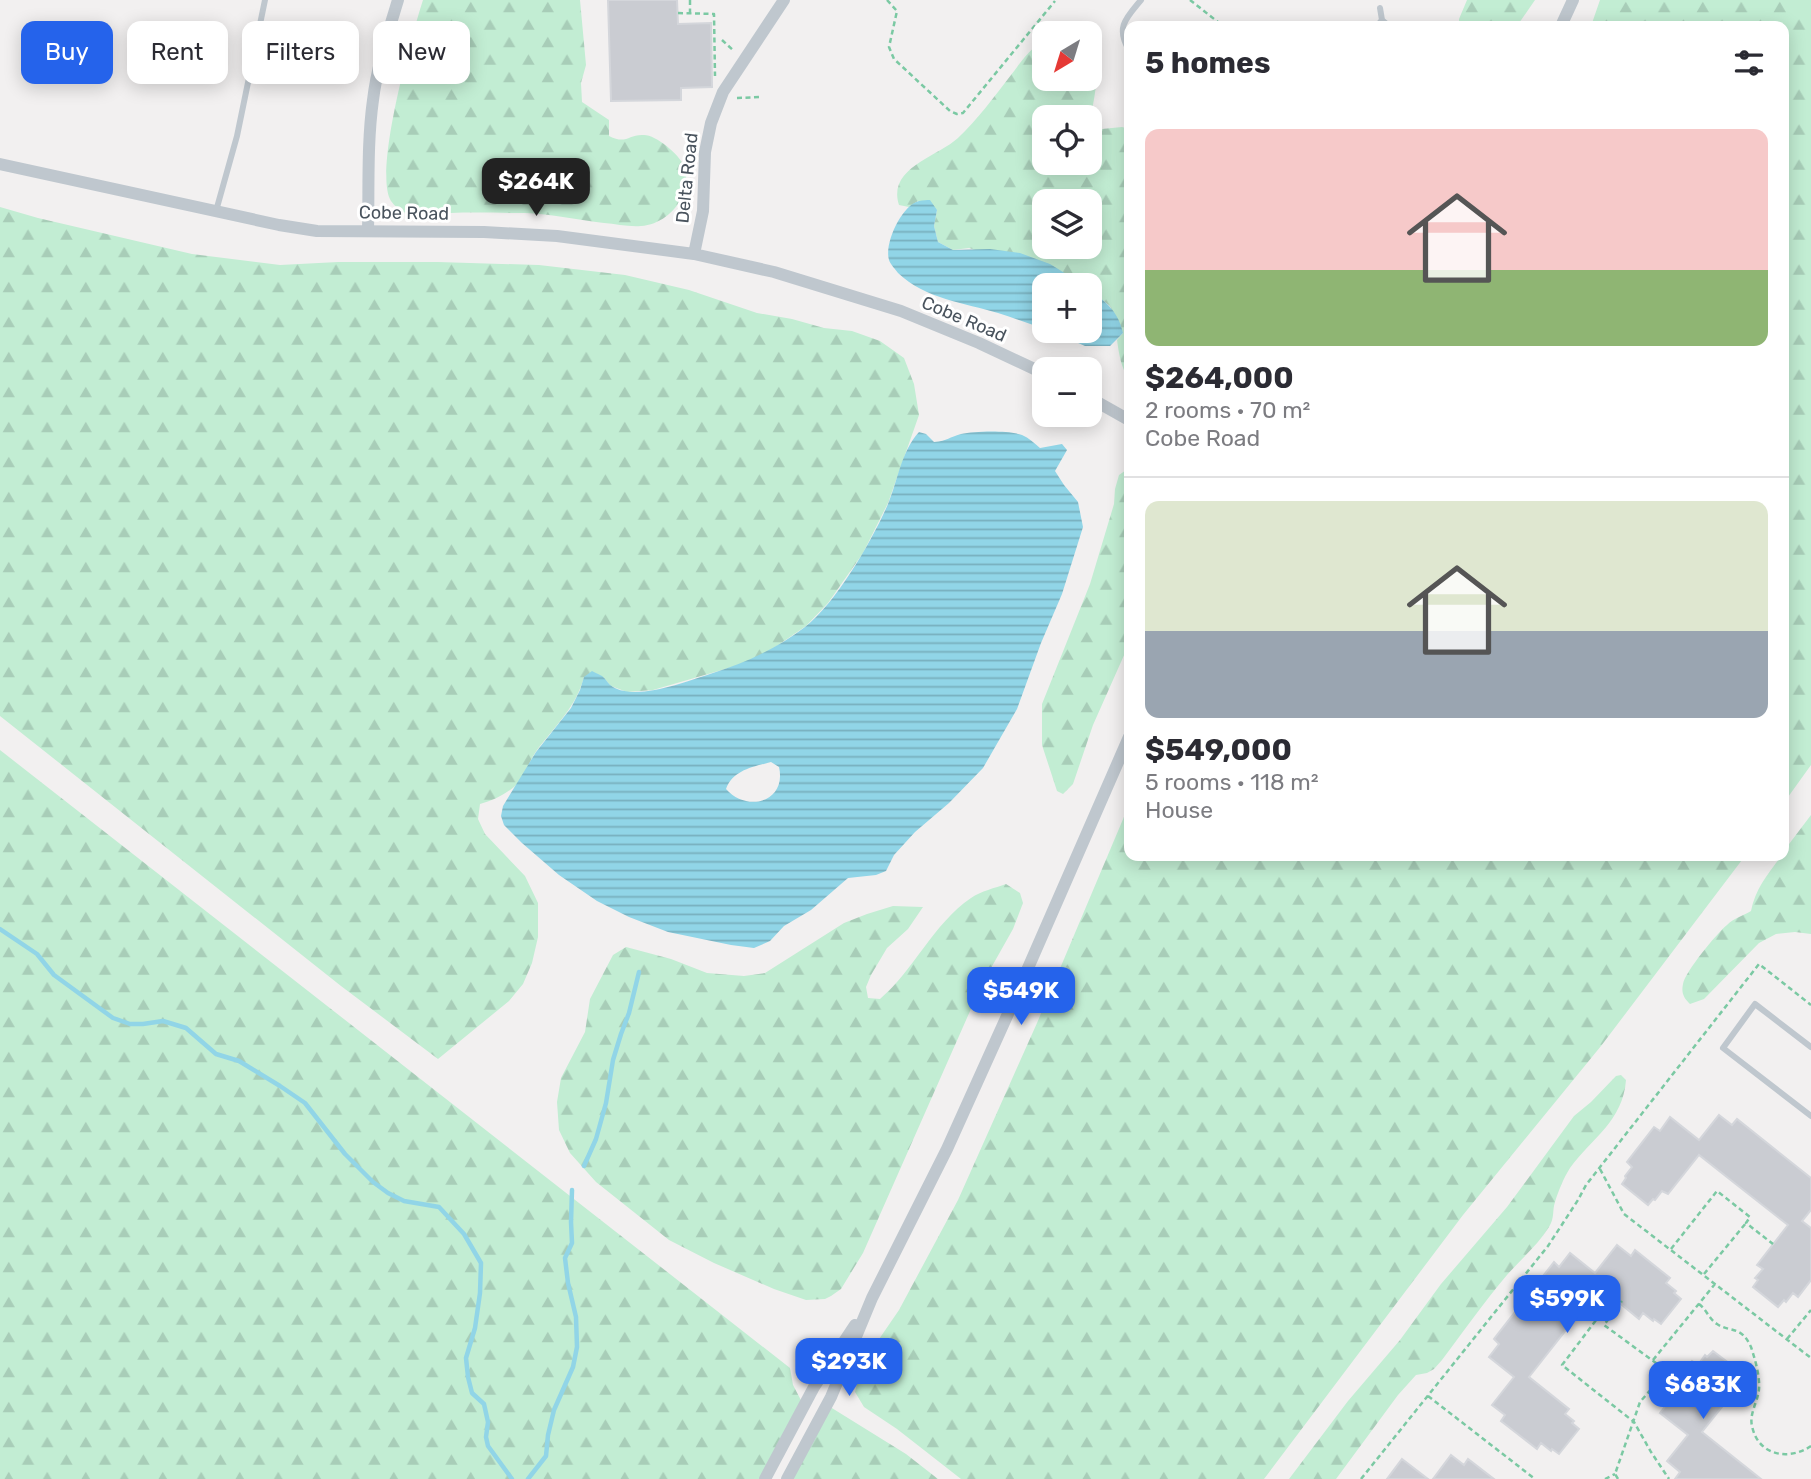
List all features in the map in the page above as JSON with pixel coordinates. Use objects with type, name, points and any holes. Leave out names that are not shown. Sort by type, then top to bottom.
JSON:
[{"type":"street","points":[[368,230],[373,101],[379,64],[398,0]]},
{"type":"street","name":"Delta Road","points":[[694,254],[703,211],[705,152],[710,123],[723,92],[784,0]]},
{"type":"street","points":[[1563,21],[1573,0]]},
{"type":"street","name":"Cobe Road","points":[[0,164],[317,231],[484,232],[557,236],[694,254],[774,272],[901,311],[979,342],[1032,368]]},
{"type":"street","points":[[1102,405],[1124,418]]},
{"type":"street","points":[[787,1479],[831,1397],[872,1298],[953,1137],[1124,748]]},
{"type":"street","points":[[765,1479],[814,1387],[872,1298]]},
{"type":"lane","points":[[216,211],[236,136],[265,0]]},
{"type":"lane","points":[[1124,40],[1124,20],[1141,0]]},
{"type":"lane","points":[[1379,21],[1380,8]]},
{"type":"lane","points":[[1811,1046],[1755,1004],[1723,1048],[1811,1116]]},
{"type":"lane","points":[[804,1406],[821,1416]]},
{"type":"path","points":[[690,0],[690,13]]},
{"type":"path","points":[[887,0],[897,10],[890,47],[894,59],[950,111],[957,114],[963,113],[1055,0]]},
{"type":"path","points":[[1190,0],[1217,21]]},
{"type":"path","points":[[677,13],[714,14],[715,86]]},
{"type":"path","points":[[722,40],[734,51]]},
{"type":"path","points":[[731,98],[761,97]]},
{"type":"path","points":[[1361,1479],[1548,1246],[1586,1185],[1759,964],[1811,1005]]},
{"type":"path","points":[[1600,1167],[1625,1214],[1811,1358]]},
{"type":"path","points":[[1671,1250],[1717,1191],[1750,1217],[1703,1275]]},
{"type":"path","points":[[1746,1223],[1773,1244]]},
{"type":"path","points":[[1653,1360],[1715,1283]]},
{"type":"path","points":[[1604,1325],[1622,1301]]},
{"type":"path","points":[[1699,1304],[1714,1322],[1736,1330],[1750,1345],[1759,1389],[1751,1426],[1759,1443],[1771,1452],[1790,1455],[1811,1446]]},
{"type":"path","points":[[1586,1310],[1678,1380]]},
{"type":"path","points":[[1787,1339],[1811,1310]]},
{"type":"path","points":[[1597,1319],[1562,1365],[1634,1422],[1669,1479]]},
{"type":"path","points":[[1605,1479],[1615,1474],[1640,1402],[1667,1371]]},
{"type":"path","points":[[1427,1396],[1535,1479]]},
{"type":"path","points":[[1615,1474],[1618,1479]]},
{"type":"green space","points":[[423,0],[580,0],[586,65],[581,83],[582,102],[609,120],[609,136],[620,140],[639,135],[649,136],[667,146],[677,156],[684,166],[686,178],[679,203],[666,217],[648,225],[636,226],[535,214],[420,215],[398,209],[391,201],[387,186],[387,163],[401,84],[470,84],[470,21],[417,21]]},
{"type":"green space","points":[[1467,0],[1535,0],[1520,21],[1459,19]]},
{"type":"green space","points":[[1600,0],[1811,0],[1811,765],[1789,796],[1789,21],[1593,21]]},
{"type":"green space","points":[[1032,50],[1032,91],[1095,91],[1093,105],[1032,105],[1032,175],[1102,175],[1102,129],[1124,128],[1124,370],[1117,340],[1123,333],[1110,306],[1102,300],[1102,273],[1051,273],[969,248],[953,250],[938,242],[934,226],[937,210],[918,201],[909,207],[899,205],[897,192],[907,173],[958,138]]},
{"type":"green space","points":[[0,207],[192,254],[280,265],[438,262],[539,265],[625,275],[689,290],[757,313],[824,328],[852,331],[880,341],[904,358],[914,384],[919,415],[888,503],[863,553],[828,603],[806,626],[768,652],[739,665],[653,690],[627,692],[611,686],[603,677],[584,677],[576,698],[537,750],[518,784],[502,795],[480,804],[478,819],[485,834],[525,876],[538,903],[538,937],[532,963],[523,984],[509,1001],[438,1059],[341,986],[0,716]]},
{"type":"green space","points":[[1124,472],[1124,655],[1093,725],[1073,784],[1063,794],[1057,791],[1042,745],[1042,704],[1090,584],[1114,504],[1119,475]]},
{"type":"green space","points":[[0,750],[790,1368],[793,1385],[804,1406],[765,1479],[0,1479]]},
{"type":"green space","points":[[1811,815],[1811,934],[1776,934],[1759,943],[1704,999],[1690,1004],[1682,990],[1689,971],[1722,929],[1751,911],[1763,882],[1778,861],[1789,861],[1789,844]]},
{"type":"green space","points":[[1124,817],[1124,861],[1741,861],[1601,1046],[1463,1215],[1264,1479],[961,1479],[864,1407],[855,1392],[862,1364],[899,1310],[958,1200],[1037,1023]]},
{"type":"green space","points":[[1006,884],[1020,893],[1023,903],[1013,929],[982,984],[863,1253],[841,1289],[831,1296],[806,1300],[774,1289],[669,1240],[596,1182],[570,1153],[559,1130],[557,1102],[561,1078],[585,1032],[590,999],[613,955],[626,947],[671,959],[707,973],[744,976],[765,973],[844,923],[893,906],[923,907],[908,929],[887,948],[871,975],[866,987],[868,998],[880,999],[958,909],[975,896]]},
{"type":"green space","points":[[1621,1075],[1626,1080],[1619,1107],[1568,1172],[1556,1198],[1549,1227],[1498,1285],[1442,1360],[1434,1369],[1416,1375],[1398,1395],[1336,1479],[1289,1479],[1441,1284],[1507,1207],[1574,1116],[1616,1076]]},
{"type":"green space","points":[[827,1405],[906,1454],[938,1479],[787,1479]]},
{"type":"water","points":[[930,200],[937,210],[934,226],[938,242],[953,250],[990,249],[1020,253],[1050,264],[1065,273],[1032,273],[1032,325],[920,289],[898,273],[890,262],[889,244],[901,217],[919,201]]},
{"type":"water","points":[[1102,299],[1118,319],[1123,333],[1110,346],[1085,346],[1078,343],[1102,343]]},
{"type":"water","points":[[919,432],[926,434],[934,442],[967,433],[1000,432],[1022,435],[1040,448],[1062,444],[1067,450],[1055,471],[1078,502],[1083,527],[1062,594],[1017,709],[983,768],[949,803],[915,832],[894,855],[886,871],[876,875],[848,878],[811,910],[784,926],[770,941],[754,948],[668,932],[629,917],[597,901],[559,875],[504,825],[501,816],[503,806],[536,752],[571,708],[584,677],[592,671],[623,691],[661,689],[723,670],[760,655],[794,635],[817,616],[841,587],[873,535],[913,440]],"holes":[[[771,762],[779,767],[777,789],[763,800],[744,801],[726,789],[733,777],[744,770]]]},
{"type":"building","points":[[608,0],[677,0],[678,24],[711,23],[712,87],[681,88],[681,100],[611,101]]},
{"type":"building","points":[[1719,1115],[1732,1125],[1737,1119],[1811,1178],[1811,1210],[1802,1221],[1811,1228],[1811,1280],[1798,1297],[1793,1293],[1778,1307],[1753,1287],[1758,1280],[1755,1278],[1763,1269],[1757,1265],[1788,1225],[1699,1155],[1668,1194],[1662,1191],[1648,1205],[1622,1184],[1632,1167],[1627,1162],[1654,1127],[1660,1131],[1670,1117],[1699,1140]]},
{"type":"building","points":[[1617,1245],[1631,1256],[1635,1250],[1670,1278],[1666,1283],[1681,1299],[1661,1324],[1643,1313],[1639,1319],[1600,1287],[1529,1377],[1569,1409],[1565,1414],[1579,1429],[1559,1454],[1541,1443],[1537,1449],[1501,1421],[1505,1415],[1492,1405],[1514,1377],[1489,1357],[1499,1344],[1494,1339],[1554,1262],[1559,1267],[1570,1253],[1595,1273]]},
{"type":"building","points":[[1713,1351],[1738,1370],[1728,1388],[1733,1393],[1702,1432],[1761,1479],[1675,1479],[1680,1472],[1667,1461],[1688,1435],[1660,1413],[1670,1400],[1665,1396],[1692,1361],[1698,1365],[1705,1355],[1707,1357]]},
{"type":"building","points":[[1451,1455],[1464,1465],[1468,1459],[1494,1479],[1433,1479]]},
{"type":"building","points":[[1402,1459],[1428,1479],[1387,1479]]},
{"type":"waterway","points":[[0,929],[37,954],[54,975],[113,1018],[130,1024],[163,1021],[186,1028],[216,1054],[239,1061],[280,1086],[305,1103],[345,1154],[373,1182],[404,1201],[439,1207],[464,1234],[481,1263],[475,1328],[466,1358],[468,1377],[472,1393],[484,1404],[488,1422],[488,1446],[512,1479]]},
{"type":"waterway","points":[[584,1166],[596,1139],[606,1103],[613,1060],[639,972]]},
{"type":"waterway","points":[[528,1479],[546,1456],[554,1410],[573,1367],[577,1347],[576,1317],[565,1258],[572,1243],[572,1190]]}]
